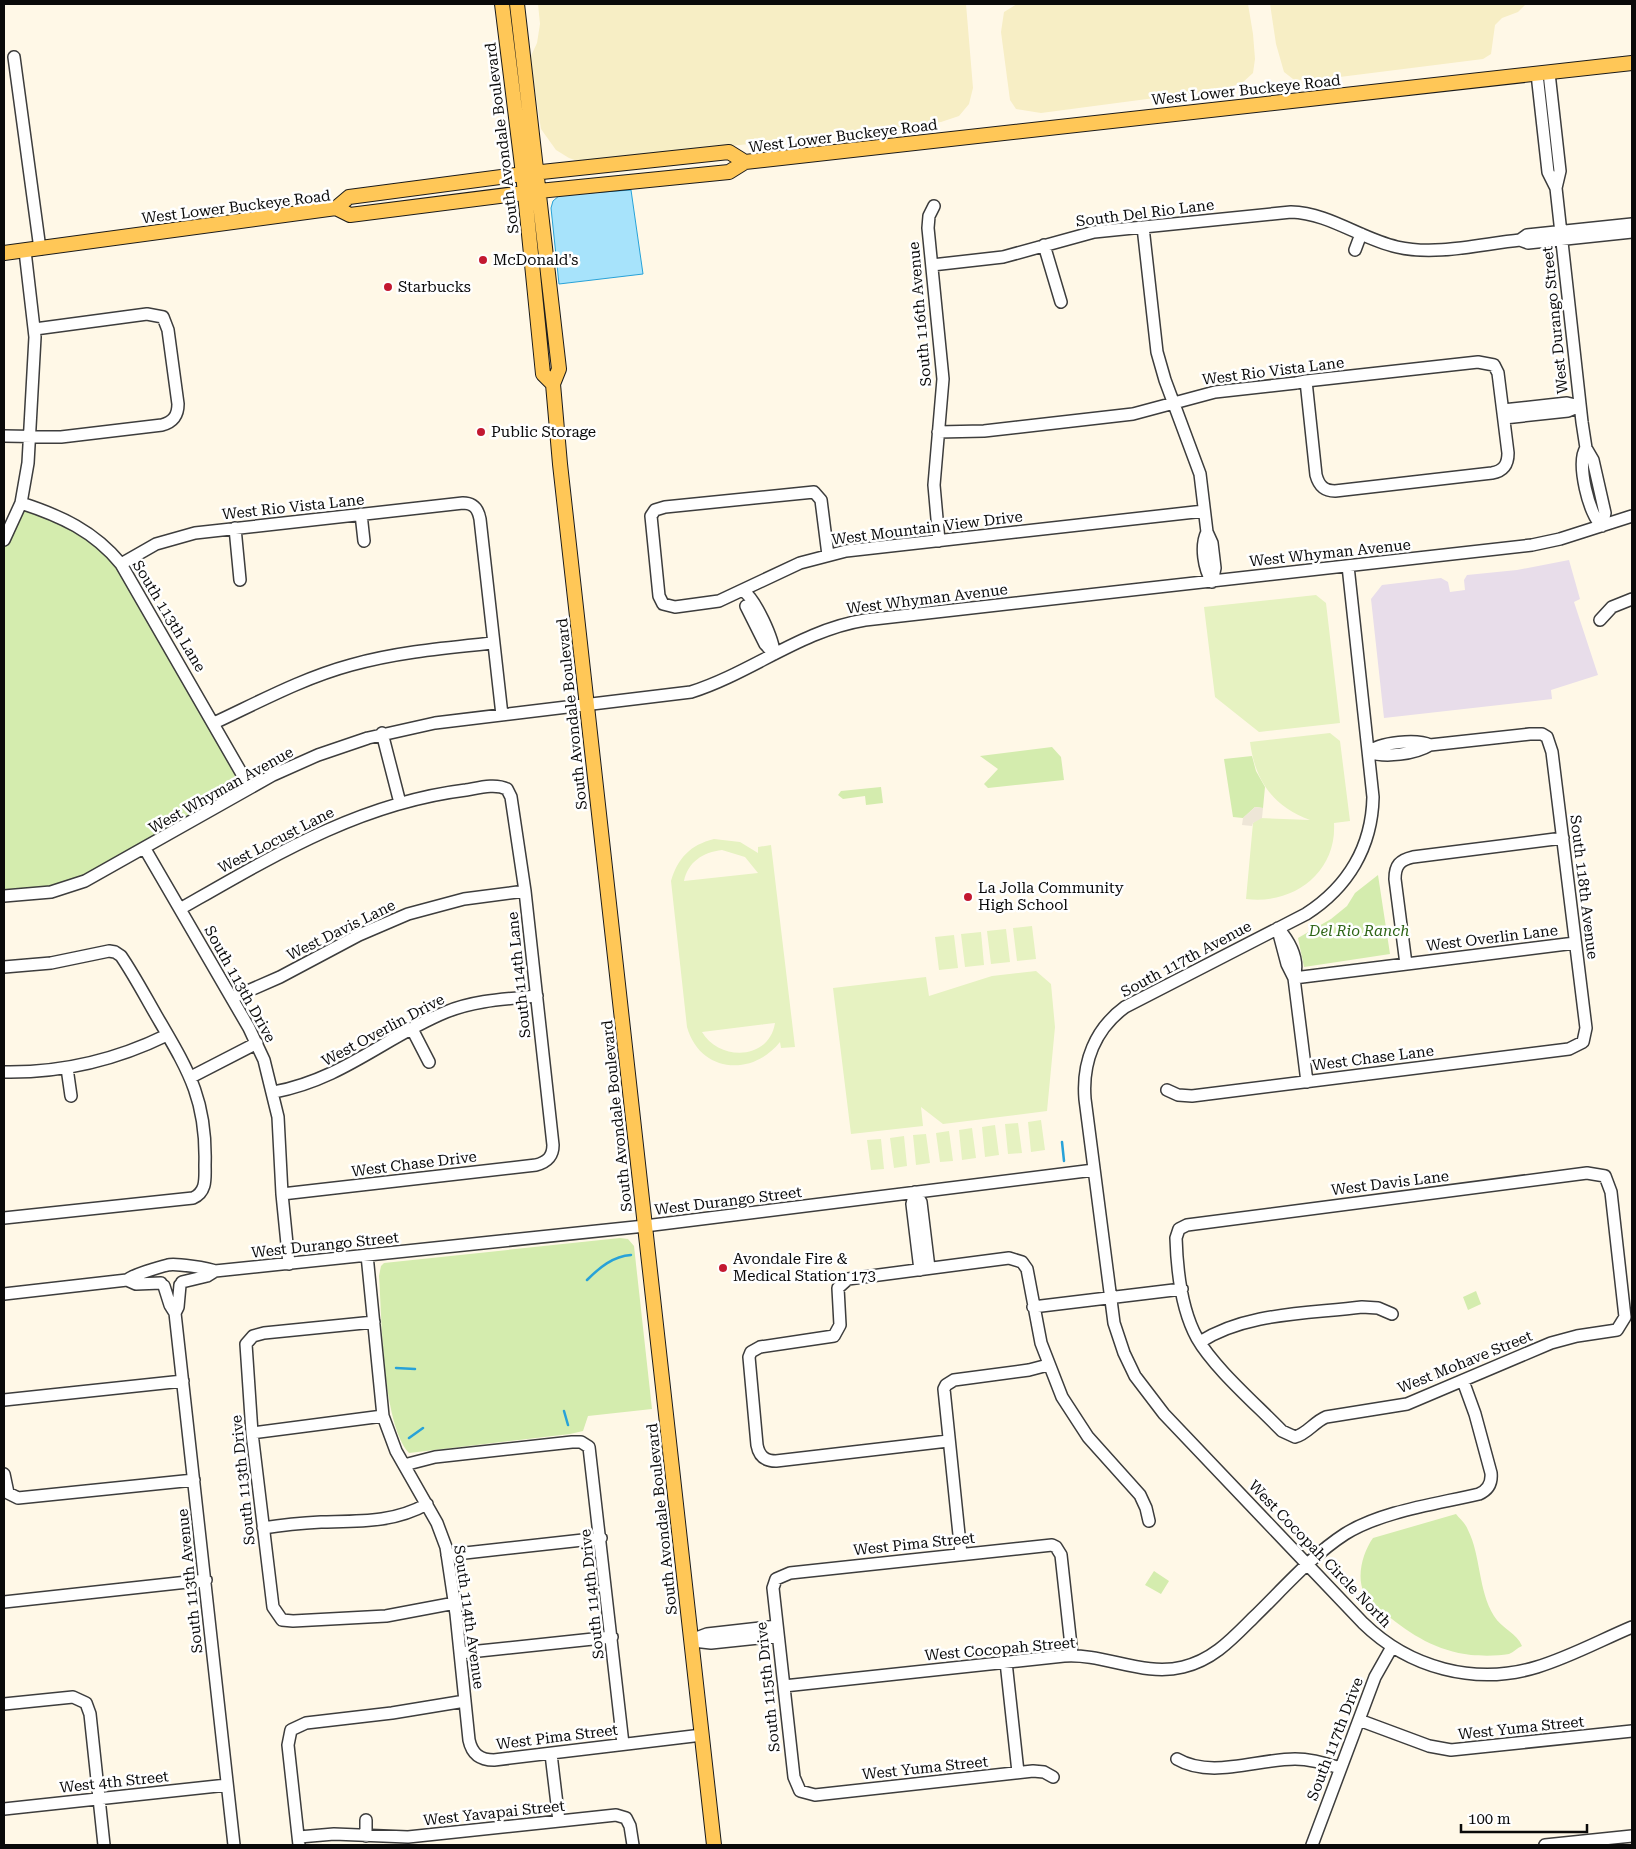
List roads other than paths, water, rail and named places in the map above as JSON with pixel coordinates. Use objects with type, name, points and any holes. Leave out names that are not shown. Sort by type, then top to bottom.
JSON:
[{"type":"main road","name":"South Avondale Boulevard","points":[[502,4],[530,173],[543,374],[553,384],[560,464],[714,1845]]},
{"type":"main road","points":[[517,4],[530,173]]},
{"type":"main road","name":"West Lower Buckeye Road","points":[[4,253],[336,208],[350,215],[532,192],[729,172],[745,162],[1632,63]]},
{"type":"main road","points":[[336,208],[348,197],[530,173],[729,152],[745,162]]},
{"type":"street","points":[[14,57],[40,248]]},
{"type":"street","name":"West Durango Street","points":[[1543,73],[1548,172],[1556,188],[1580,406],[1586,448],[1593,460],[1605,513],[1602,526]]},
{"type":"street","name":"South 116th Avenue","points":[[934,206],[928,222],[943,379],[934,497],[939,541]]},
{"type":"street","name":"South Del Rio Lane","points":[[932,265],[1003,257],[1094,232],[1299,212],[1317,216],[1396,247],[1419,250],[1520,240],[1528,243],[1561,235]]},
{"type":"street","points":[[1561,235],[1632,224]]},
{"type":"street","points":[[1143,227],[1156,344],[1162,370],[1198,466],[1207,532],[1212,542],[1214,568],[1212,582]]},
{"type":"street","points":[[1561,235],[1632,232]]},
{"type":"street","points":[[1355,250],[1361,234]]},
{"type":"street","points":[[1044,245],[1061,302]]},
{"type":"street","points":[[4,540],[21,503],[27,473],[30,437],[35,329],[25,251]]},
{"type":"street","points":[[4,436],[61,438],[166,424],[174,419],[178,404],[168,330],[163,317],[147,314],[35,329]]},
{"type":"street","name":"West Rio Vista Lane","points":[[938,432],[984,431],[1124,415],[1223,390],[1478,362],[1494,364],[1498,374],[1503,414]]},
{"type":"street","points":[[1306,381],[1316,475],[1322,487],[1330,491],[1492,473],[1505,466],[1508,452],[1503,414],[1567,403],[1580,406]]},
{"type":"street","name":"West Mountain View Drive","points":[[828,555],[822,505],[818,493],[806,491],[665,506],[652,512],[651,525],[657,582],[663,604],[670,607],[718,601],[743,591],[790,567],[828,555],[1204,511]]},
{"type":"street","name":"South 113th Lane","points":[[21,503],[55,515],[80,527],[102,543],[121,564],[250,788]]},
{"type":"street","name":"West Rio Vista Lane","points":[[121,564],[147,549],[176,537],[235,528],[463,503],[475,506],[480,519],[493,643]]},
{"type":"street","points":[[361,514],[364,541]]},
{"type":"street","name":"West Whyman Avenue","points":[[4,896],[39,894],[74,886],[145,849],[250,788],[318,755],[382,733],[435,723],[691,692],[718,682],[825,630],[852,622],[1532,545],[1632,516]]},
{"type":"street","points":[[235,528],[240,580]]},
{"type":"street","name":"South 117th Avenue","points":[[1156,1405],[1142,1387],[1124,1353],[1117,1332],[1110,1297],[1084,1084],[1090,1052],[1102,1030],[1119,1012],[1132,1002],[1306,914],[1329,897],[1347,877],[1360,855],[1370,829],[1373,808],[1369,752],[1348,566]]},
{"type":"street","points":[[743,591],[751,598],[772,641],[774,654]]},
{"type":"street","points":[[1600,620],[1612,607],[1632,599]]},
{"type":"street","points":[[214,723],[300,683],[350,665],[400,654],[493,643],[502,715]]},
{"type":"street","points":[[382,733],[400,803]]},
{"type":"street","name":"South 118th Avenue","points":[[1369,752],[1381,746],[1415,742],[1430,745],[1530,734],[1542,734],[1547,737],[1551,746],[1576,943],[1586,1028],[1584,1042]]},
{"type":"street","name":"West Locust Lane","points":[[180,909],[311,836],[354,818],[400,803],[455,791],[494,786],[507,789]]},
{"type":"street","name":"South 114th Lane","points":[[507,789],[512,801],[537,996],[553,1145],[549,1159]]},
{"type":"street","points":[[1406,964],[1395,879],[1398,864],[1413,856],[1562,838]]},
{"type":"street","name":"South 113th Drive","points":[[145,849],[257,1043],[274,1092],[279,1127],[282,1194],[289,1264]]},
{"type":"street","name":"West Davis Lane","points":[[232,998],[280,977],[359,935],[408,914],[464,899],[525,891]]},
{"type":"street","points":[[1278,928],[1287,964],[1294,978],[1307,1082]]},
{"type":"street","name":"West Overlin Lane","points":[[1294,978],[1576,943]]},
{"type":"street","points":[[4,967],[45,964],[100,952],[115,952],[125,962],[191,1077],[201,1105],[205,1131],[205,1178],[201,1193],[188,1199],[4,1218]]},
{"type":"street","name":"West Overlin Drive","points":[[274,1092],[322,1079],[437,1016],[465,1006],[537,996]]},
{"type":"street","points":[[412,1029],[429,1062]]},
{"type":"street","points":[[4,1072],[67,1068],[118,1055],[167,1035]]},
{"type":"street","name":"West Chase Lane","points":[[1166,1090],[1178,1095],[1192,1096],[1569,1049],[1584,1042]]},
{"type":"street","points":[[191,1077],[257,1043]]},
{"type":"street","points":[[67,1068],[71,1096]]},
{"type":"street","name":"West Chase Drive","points":[[282,1194],[536,1164],[549,1159]]},
{"type":"street","name":"West Durango Street","points":[[189,1276],[206,1268],[215,1271],[289,1264],[645,1226],[1094,1170]]},
{"type":"street","name":"West Davis Lane","points":[[1182,1289],[1176,1243],[1179,1229],[1192,1224],[1587,1173],[1605,1176],[1611,1192],[1624,1312],[1621,1327]]},
{"type":"street","points":[[916,1192],[912,1204],[924,1269]]},
{"type":"street","name":"South 114th Avenue","points":[[367,1256],[383,1416],[392,1442],[440,1531],[447,1555],[470,1746],[477,1756]]},
{"type":"street","points":[[948,1441],[776,1461],[762,1457],[757,1445],[748,1367],[751,1352],[765,1346],[825,1339],[837,1333],[840,1325],[838,1297],[841,1284],[852,1278],[1009,1258],[1022,1262],[1028,1273],[1033,1307],[1048,1365],[1062,1397],[1098,1450],[1140,1495],[1149,1521]]},
{"type":"street","points":[[4,1294],[127,1280],[136,1275],[176,1265],[189,1276],[171,1288],[163,1285],[141,1284],[127,1280]]},
{"type":"street","points":[[163,1285],[159,1274],[164,1267]]},
{"type":"street","name":"South 113th Avenue","points":[[175,1313],[189,1276]]},
{"type":"street","name":"South 113th Avenue","points":[[163,1285],[175,1313],[234,1845]]},
{"type":"street","points":[[1033,1307],[1182,1289],[1187,1313],[1200,1342],[1228,1327],[1255,1320],[1362,1307],[1378,1308],[1392,1314]]},
{"type":"street","name":"South 113th Drive","points":[[374,1322],[264,1333],[248,1339],[245,1355],[271,1602],[278,1616],[288,1621],[376,1617],[454,1603]]},
{"type":"street","name":"West Mohave Street","points":[[1200,1342],[1282,1431],[1295,1437],[1304,1433],[1316,1422],[1326,1417],[1407,1404],[1551,1343],[1577,1336],[1612,1331],[1621,1327]]},
{"type":"street","points":[[960,1554],[943,1394],[946,1385],[959,1379],[1029,1370],[1048,1365]]},
{"type":"street","points":[[4,1400],[183,1381]]},
{"type":"street","name":"West Cocopah Street","points":[[784,1686],[1072,1655],[1095,1657],[1158,1670],[1193,1664],[1210,1656],[1225,1645],[1336,1541],[1362,1525],[1390,1516],[1479,1494],[1489,1486],[1491,1473],[1475,1414],[1463,1381]]},
{"type":"street","name":"West Cocopah Circle North","points":[[1156,1405],[1369,1628],[1392,1647],[1421,1662],[1449,1670],[1479,1674],[1503,1674],[1544,1664],[1630,1628]]},
{"type":"street","points":[[252,1432],[383,1416]]},
{"type":"street","name":"South 114th Drive","points":[[404,1465],[435,1457],[572,1442],[586,1444],[591,1456],[623,1744]]},
{"type":"street","points":[[4,1474],[6,1489],[10,1496],[23,1498],[194,1480]]},
{"type":"street","points":[[263,1528],[311,1522],[379,1520],[407,1514],[427,1504]]},
{"type":"street","points":[[447,1555],[601,1538]]},
{"type":"street","name":"West Pima Street","points":[[776,1579],[790,1573],[1042,1545],[1056,1547],[1062,1560],[1072,1655]]},
{"type":"street","name":"South 115th Drive","points":[[776,1579],[773,1588],[777,1631],[794,1777],[800,1791]]},
{"type":"street","points":[[4,1602],[206,1580]]},
{"type":"street","points":[[1630,1628],[1632,1640]]},
{"type":"street","points":[[691,1640],[707,1634],[777,1631]]},
{"type":"street","points":[[460,1653],[612,1637]]},
{"type":"street","name":"South 117th Drive","points":[[1312,1845],[1378,1670],[1392,1647]]},
{"type":"street","points":[[1006,1662],[1018,1772]]},
{"type":"street","points":[[4,1704],[68,1698],[83,1700],[90,1714],[104,1845]]},
{"type":"street","points":[[299,1841],[288,1746],[291,1730],[306,1723],[398,1712],[465,1701]]},
{"type":"street","name":"West Yuma Street","points":[[1358,1720],[1429,1746],[1452,1750],[1632,1731]]},
{"type":"street","name":"West Pima Street","points":[[477,1756],[494,1760],[702,1736]]},
{"type":"street","points":[[551,1754],[559,1821]]},
{"type":"street","points":[[1177,1759],[1199,1768],[1295,1759],[1313,1760],[1340,1768]]},
{"type":"street","name":"West Yuma Street","points":[[800,1791],[815,1795],[1018,1772],[1038,1771],[1053,1777]]},
{"type":"street","name":"West 4th Street","points":[[4,1809],[227,1785]]},
{"type":"street","name":"West Yavapai Street","points":[[299,1841],[334,1834],[408,1837],[612,1815],[626,1818],[630,1826],[632,1845]]},
{"type":"street","points":[[366,1820],[366,1836]]},
{"type":"street","points":[[1545,1845],[1632,1836]]},
{"type":"water","points":[[631,190],[643,274],[559,284],[551,208],[553,201],[560,195]]},
{"type":"waterway","points":[[1062,1142],[1064,1161]]},
{"type":"waterway","points":[[587,1280],[612,1260],[631,1255]]},
{"type":"waterway","points":[[396,1368],[415,1369]]},
{"type":"waterway","points":[[564,1411],[568,1425]]},
{"type":"waterway","points":[[409,1438],[423,1428]]},
{"type":"place","name":"McDonald's","points":[[483,260]]},
{"type":"place","name":"Starbucks","points":[[388,287]]},
{"type":"place","name":"Public Storage","points":[[481,432]]},
{"type":"place","name":"La Jolla Community High School","points":[[968,897]]},
{"type":"place","name":"Avondale Fire & Medical Station 173","points":[[723,1268]]},
{"type":"park label","name":"Del Rio Ranch","points":[[1359,931]]}]
